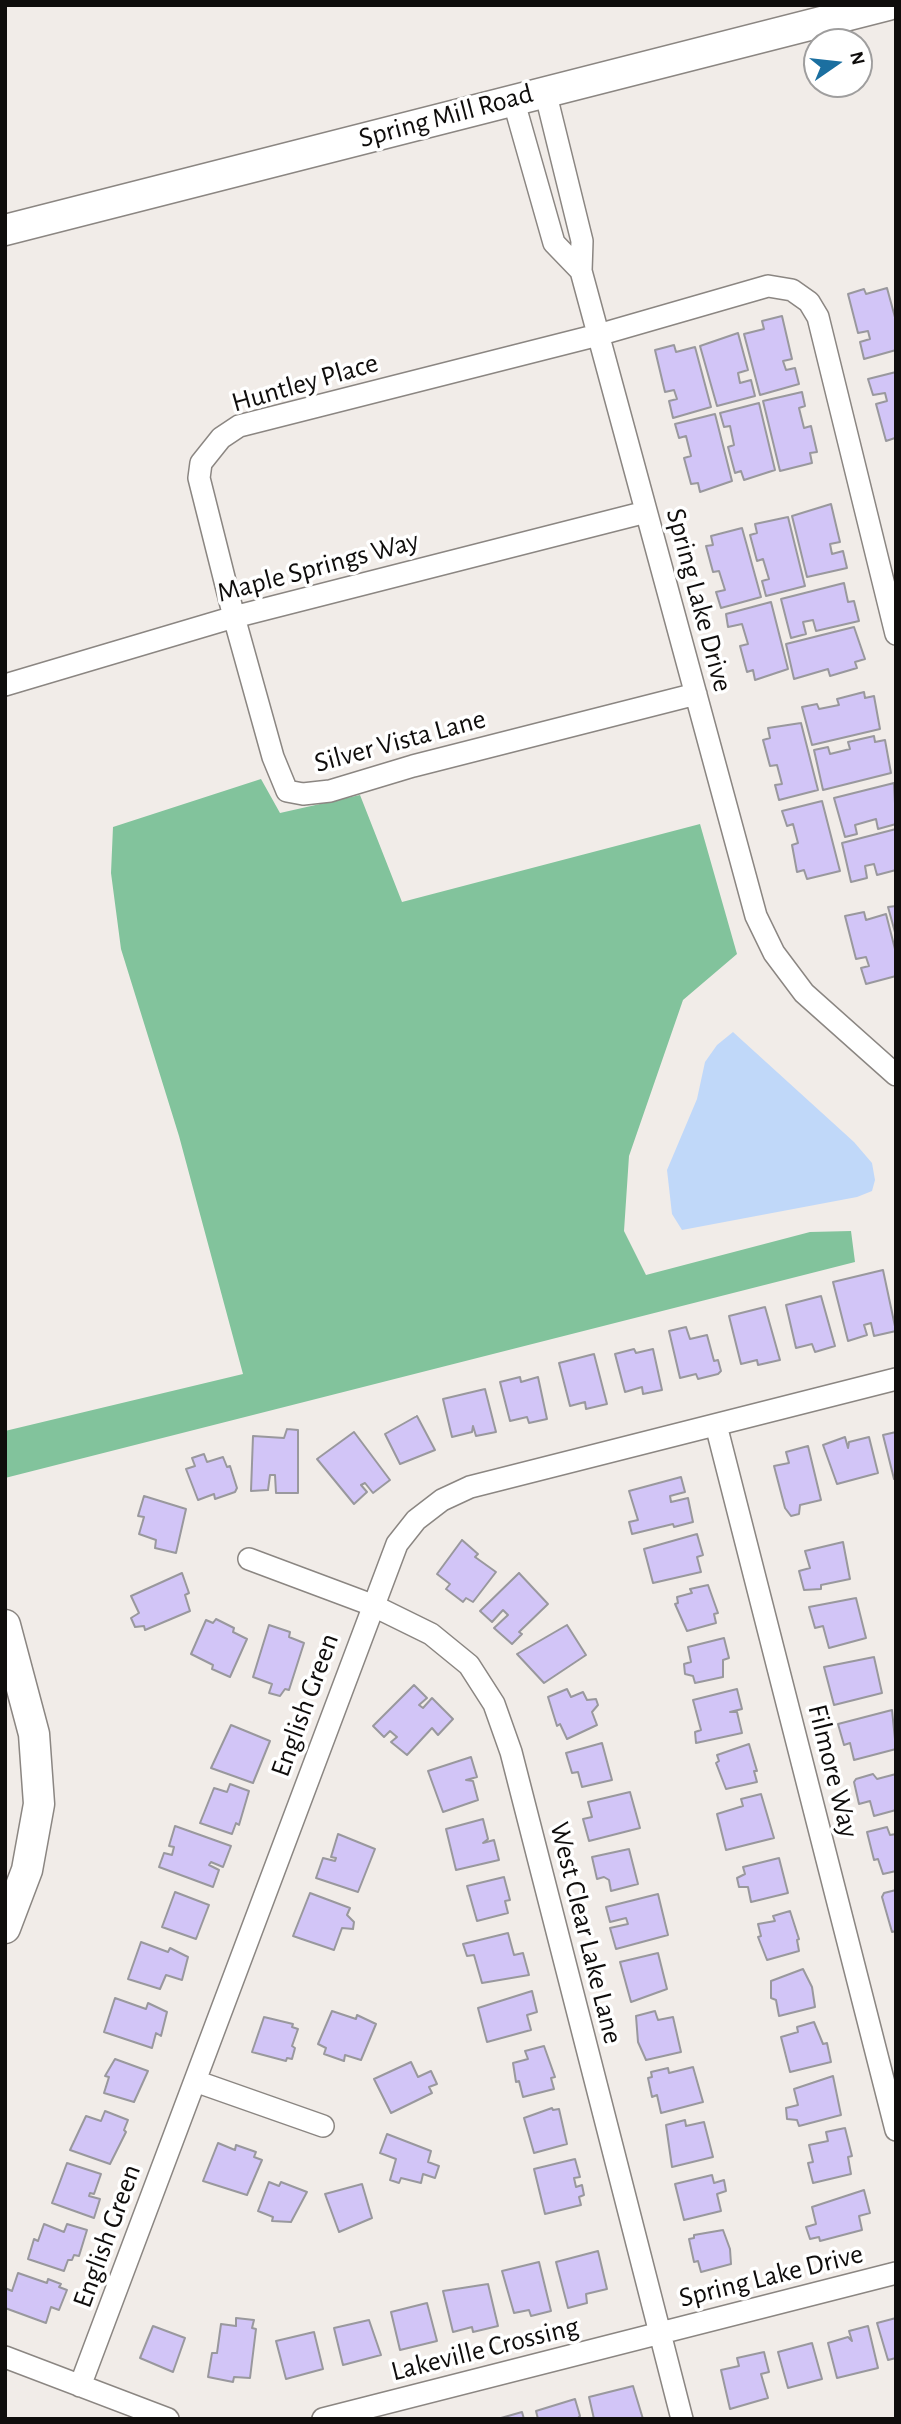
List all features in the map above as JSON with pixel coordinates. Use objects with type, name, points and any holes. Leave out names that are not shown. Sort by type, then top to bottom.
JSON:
[{"type":"street","name":"Spring Mill Road","points":[[5,230],[545,90],[888,5]]},
{"type":"street","name":"Spring Lake Drive","points":[[545,90],[582,241],[580,271],[757,916],[774,953],[804,993],[896,1075]]},
{"type":"street","points":[[513,99],[554,243],[580,271]]},
{"type":"street","name":"Huntley Place","points":[[235,621],[199,478],[208,450],[239,426],[598,335],[768,286],[792,290],[809,302],[818,317],[896,634]]},
{"type":"street","name":"Maple Springs Way","points":[[5,685],[646,512]]},
{"type":"street","name":"Silver Vista Lane","points":[[235,621],[282,785],[287,791],[303,794],[330,791],[413,766],[696,694]]},
{"type":"street","name":"English Green","points":[[80,2386],[372,1605],[397,1544],[416,1520],[442,1500],[470,1487],[896,1379]]},
{"type":"street","name":"Filmore Way","points":[[716,1425],[896,2130]]},
{"type":"street","name":"West Clear Lake Lane","points":[[249,1559],[372,1605],[431,1634],[468,1665],[494,1703],[511,1752],[682,2419]]},
{"type":"street","points":[[5,1625],[34,1734],[40,1804],[27,1870],[5,1928]]},
{"type":"street","points":[[195,2081],[323,2126]]},
{"type":"street","name":"Spring Lake Drive","points":[[660,2334],[896,2273]]},
{"type":"street","name":"Lakeville Crossing","points":[[323,2419],[660,2334]]},
{"type":"street","points":[[5,2357],[168,2419]]},
{"type":"green space","points":[[261,779],[280,813],[360,795],[402,902],[700,824],[737,954],[683,1000],[629,1156],[624,1231],[646,1275],[810,1232],[851,1231],[855,1262],[5,1478],[5,1431],[243,1374],[179,1136],[121,949],[111,873],[113,827]]},
{"type":"water","points":[[733,1032],[854,1142],[872,1163],[875,1180],[872,1191],[857,1197],[682,1230],[672,1214],[667,1170],[697,1099],[705,1062],[717,1045]]},
{"type":"building","points":[[887,288],[896,321],[896,350],[864,359],[860,342],[870,339],[868,331],[858,333],[848,294],[864,289],[866,294]]},
{"type":"building","points":[[782,316],[792,359],[783,361],[786,370],[795,368],[799,384],[760,395],[744,334],[764,329],[762,321]]},
{"type":"building","points":[[738,333],[748,370],[738,373],[740,383],[751,380],[755,396],[717,406],[700,346]]},
{"type":"building","points":[[674,345],[676,352],[695,347],[711,407],[673,418],[669,401],[677,399],[674,390],[665,392],[655,350]]},
{"type":"building","points":[[896,372],[895,442],[895,438],[886,441],[876,404],[887,401],[885,393],[873,395],[868,379]]},
{"type":"building","points":[[802,392],[805,406],[799,408],[804,428],[811,426],[817,452],[810,453],[812,463],[780,471],[763,401]]},
{"type":"building","points":[[759,403],[775,470],[744,480],[741,471],[735,473],[728,447],[734,445],[730,426],[724,427],[720,413]]},
{"type":"building","points":[[715,414],[732,481],[700,492],[698,483],[691,484],[684,458],[691,456],[686,436],[679,438],[675,424]]},
{"type":"building","points":[[831,504],[840,542],[830,544],[832,554],[843,551],[847,568],[807,577],[792,516]]},
{"type":"building","points":[[788,517],[805,586],[766,596],[762,581],[769,579],[763,559],[757,561],[750,535],[757,533],[755,524]]},
{"type":"building","points":[[742,528],[761,597],[721,608],[716,592],[725,590],[719,571],[713,572],[706,546],[713,545],[711,536]]},
{"type":"building","points":[[844,583],[848,602],[854,601],[859,621],[816,631],[813,620],[803,622],[806,634],[791,638],[781,599]]},
{"type":"building","points":[[771,602],[788,669],[755,680],[753,670],[747,672],[740,646],[748,644],[742,624],[728,627],[726,614]]},
{"type":"building","points":[[854,627],[865,659],[855,662],[857,668],[830,676],[828,669],[794,679],[786,644]]},
{"type":"building","points":[[864,692],[865,698],[874,696],[880,729],[812,745],[802,707],[817,704],[819,709],[839,705],[837,699]]},
{"type":"building","points":[[801,723],[818,790],[779,800],[775,785],[782,784],[777,765],[770,766],[763,740],[770,738],[768,728]]},
{"type":"building","points":[[874,736],[875,742],[885,740],[891,773],[823,790],[814,750],[828,747],[830,754],[850,749],[848,742]]},
{"type":"building","points":[[894,783],[896,824],[878,829],[876,819],[855,825],[857,834],[845,837],[834,798]]},
{"type":"building","points":[[822,801],[840,871],[807,879],[804,870],[797,872],[792,845],[798,843],[793,824],[787,826],[782,811]]},
{"type":"building","points":[[896,829],[896,870],[877,875],[874,864],[865,866],[867,878],[851,882],[842,843]]},
{"type":"building","points":[[896,906],[896,936],[888,907]]},
{"type":"building","points":[[864,912],[866,920],[886,914],[896,953],[896,976],[866,984],[861,968],[869,966],[866,957],[856,959],[845,916]]},
{"type":"building","points":[[883,1270],[896,1331],[874,1336],[871,1323],[864,1325],[867,1335],[848,1341],[833,1282]]},
{"type":"building","points":[[821,1296],[835,1346],[815,1352],[812,1344],[796,1348],[786,1305]]},
{"type":"building","points":[[765,1307],[780,1360],[758,1365],[757,1360],[741,1364],[729,1316]]},
{"type":"building","points":[[686,1327],[690,1339],[707,1335],[714,1361],[718,1360],[721,1371],[718,1374],[698,1379],[696,1374],[680,1378],[669,1331]]},
{"type":"building","points":[[634,1349],[636,1353],[653,1349],[662,1390],[643,1394],[642,1387],[625,1392],[615,1354]]},
{"type":"building","points":[[594,1354],[607,1404],[586,1409],[585,1402],[570,1406],[559,1363]]},
{"type":"building","points":[[520,1377],[521,1382],[538,1377],[547,1419],[529,1423],[527,1417],[510,1421],[500,1382]]},
{"type":"building","points":[[485,1389],[496,1432],[476,1436],[473,1426],[472,1432],[452,1437],[443,1399]]},
{"type":"building","points":[[417,1416],[435,1450],[400,1464],[385,1434]]},
{"type":"building","points":[[287,1429],[298,1430],[298,1493],[276,1493],[275,1475],[270,1475],[268,1490],[251,1491],[253,1436],[284,1438]]},
{"type":"building","points":[[354,1432],[390,1480],[373,1493],[365,1483],[361,1485],[367,1492],[354,1504],[317,1459]]},
{"type":"building","points":[[896,1432],[896,1478],[894,1479],[883,1435]]},
{"type":"building","points":[[845,1437],[848,1448],[849,1442],[869,1437],[878,1473],[837,1484],[823,1445]]},
{"type":"building","points":[[808,1446],[821,1500],[800,1505],[799,1514],[791,1516],[785,1508],[774,1466],[789,1463],[786,1452]]},
{"type":"building","points":[[204,1454],[207,1462],[223,1457],[227,1467],[230,1466],[237,1488],[235,1492],[215,1499],[214,1494],[198,1500],[186,1469],[195,1466],[192,1458]]},
{"type":"building","points":[[681,1477],[685,1492],[670,1496],[671,1502],[688,1498],[693,1522],[632,1534],[629,1522],[638,1520],[629,1491]]},
{"type":"building","points":[[144,1496],[186,1509],[176,1553],[155,1548],[156,1540],[139,1534],[144,1517],[138,1516]]},
{"type":"building","points":[[697,1534],[703,1555],[697,1557],[701,1572],[653,1583],[644,1549]]},
{"type":"building","points":[[462,1540],[478,1554],[475,1557],[496,1572],[473,1602],[466,1598],[463,1602],[446,1589],[450,1584],[437,1574]]},
{"type":"building","points":[[843,1542],[850,1579],[821,1585],[821,1589],[804,1590],[799,1571],[810,1568],[805,1551]]},
{"type":"building","points":[[182,1573],[189,1593],[185,1595],[190,1611],[145,1630],[144,1626],[135,1627],[131,1618],[139,1613],[131,1596]]},
{"type":"building","points":[[519,1573],[548,1604],[519,1632],[522,1634],[512,1644],[494,1628],[508,1615],[503,1610],[492,1622],[480,1611]]},
{"type":"building","points":[[708,1585],[718,1613],[714,1614],[716,1623],[687,1631],[675,1604],[678,1603],[677,1597],[692,1593],[690,1589]]},
{"type":"building","points":[[856,1598],[866,1638],[829,1648],[823,1626],[815,1628],[809,1607]]},
{"type":"building","points":[[216,1619],[234,1628],[233,1632],[247,1639],[230,1677],[212,1669],[213,1665],[191,1654],[206,1620],[213,1623]]},
{"type":"building","points":[[269,1625],[290,1632],[289,1637],[304,1643],[289,1690],[285,1689],[280,1696],[269,1693],[272,1684],[253,1677]]},
{"type":"building","points":[[567,1625],[586,1655],[544,1683],[517,1654]]},
{"type":"building","points":[[724,1638],[729,1658],[723,1660],[723,1677],[695,1683],[693,1676],[685,1674],[684,1664],[691,1662],[688,1647]]},
{"type":"building","points":[[874,1657],[882,1693],[834,1705],[824,1667]]},
{"type":"building","points":[[414,1685],[427,1698],[419,1705],[423,1708],[432,1698],[453,1719],[438,1735],[432,1728],[407,1755],[391,1742],[397,1737],[390,1731],[384,1737],[373,1726]]},
{"type":"building","points":[[567,1689],[571,1697],[583,1692],[587,1700],[596,1699],[598,1705],[592,1712],[597,1725],[567,1739],[560,1724],[557,1726],[548,1697]]},
{"type":"building","points":[[737,1689],[742,1709],[730,1712],[737,1712],[742,1733],[696,1743],[695,1732],[701,1730],[693,1700]]},
{"type":"building","points":[[892,1710],[896,1749],[854,1760],[850,1743],[844,1745],[838,1724]]},
{"type":"building","points":[[231,1725],[270,1741],[253,1783],[211,1768]]},
{"type":"building","points":[[602,1743],[612,1780],[582,1787],[578,1772],[572,1773],[566,1753]]},
{"type":"building","points":[[749,1744],[757,1771],[754,1771],[757,1782],[726,1789],[716,1763],[719,1761],[717,1755]]},
{"type":"building","points":[[471,1757],[477,1777],[466,1780],[473,1781],[478,1800],[443,1812],[428,1771]]},
{"type":"building","points":[[873,1774],[877,1779],[896,1774],[896,1810],[874,1816],[870,1801],[859,1804],[854,1782]]},
{"type":"building","points":[[230,1784],[249,1791],[239,1825],[236,1823],[232,1834],[200,1823],[214,1788],[227,1792]]},
{"type":"building","points":[[630,1792],[640,1828],[589,1841],[583,1819],[592,1817],[588,1802]]},
{"type":"building","points":[[761,1794],[774,1838],[726,1850],[717,1814],[743,1806],[741,1799]]},
{"type":"building","points":[[483,1819],[488,1839],[483,1843],[494,1840],[499,1860],[456,1870],[446,1829]]},
{"type":"building","points":[[175,1826],[231,1846],[223,1867],[211,1862],[209,1865],[219,1870],[213,1887],[159,1867],[164,1853],[172,1855],[174,1847],[169,1846]]},
{"type":"building","points":[[887,1827],[890,1835],[896,1834],[896,1871],[883,1874],[878,1859],[874,1860],[867,1832]]},
{"type":"building","points":[[338,1834],[375,1849],[358,1892],[316,1878],[323,1858],[335,1861],[336,1858],[331,1857]]},
{"type":"building","points":[[629,1849],[638,1884],[611,1891],[609,1880],[604,1877],[597,1879],[592,1857]]},
{"type":"building","points":[[779,1858],[788,1893],[751,1902],[748,1887],[739,1887],[737,1878],[745,1874],[743,1867]]},
{"type":"building","points":[[504,1877],[510,1900],[505,1901],[508,1913],[477,1921],[467,1886]]},
{"type":"building","points":[[896,1890],[896,1931],[892,1932],[882,1897],[884,1893]]},
{"type":"building","points":[[175,1892],[209,1905],[196,1939],[162,1927]]},
{"type":"building","points":[[310,1893],[350,1908],[347,1915],[354,1922],[353,1929],[342,1928],[334,1950],[293,1936]]},
{"type":"building","points":[[658,1894],[668,1935],[616,1949],[610,1928],[628,1924],[626,1918],[610,1922],[606,1907]]},
{"type":"building","points":[[790,1911],[799,1939],[799,1951],[767,1960],[758,1937],[761,1936],[758,1924],[775,1921],[773,1916]]},
{"type":"building","points":[[508,1933],[514,1955],[523,1953],[529,1975],[482,1983],[474,1955],[467,1956],[463,1944]]},
{"type":"building","points":[[141,1942],[168,1952],[170,1948],[188,1957],[182,1980],[166,1975],[160,1989],[128,1979]]},
{"type":"building","points":[[658,1953],[667,1989],[631,2002],[620,1962]]},
{"type":"building","points":[[803,1969],[812,1987],[815,2007],[779,2016],[776,2000],[771,1998],[771,1981]]},
{"type":"building","points":[[532,1991],[537,2012],[527,2015],[531,2030],[487,2042],[478,2008]]},
{"type":"building","points":[[115,1998],[146,2009],[148,2003],[167,2012],[161,2036],[156,2033],[152,2048],[104,2032]]},
{"type":"building","points":[[332,2011],[356,2019],[357,2015],[376,2024],[361,2060],[345,2055],[344,2061],[324,2054],[326,2048],[318,2044]]},
{"type":"building","points":[[655,2011],[658,2020],[673,2017],[681,2052],[646,2060],[638,2042],[636,2016]]},
{"type":"building","points":[[264,2017],[293,2024],[292,2027],[298,2029],[292,2046],[295,2048],[292,2059],[287,2058],[286,2061],[252,2052]]},
{"type":"building","points":[[814,2022],[823,2044],[827,2043],[831,2062],[790,2072],[781,2037],[798,2032],[797,2027]]},
{"type":"building","points":[[544,2046],[555,2077],[551,2078],[554,2089],[523,2097],[519,2081],[516,2082],[513,2063],[528,2059],[525,2051]]},
{"type":"building","points":[[115,2059],[148,2071],[134,2102],[104,2093],[109,2077],[105,2076]]},
{"type":"building","points":[[411,2062],[418,2077],[431,2071],[437,2084],[429,2087],[432,2093],[391,2113],[374,2079]]},
{"type":"building","points":[[693,2067],[703,2102],[661,2113],[657,2095],[652,2097],[648,2078],[652,2077],[651,2072],[668,2068],[669,2073]]},
{"type":"building","points":[[833,2076],[841,2115],[799,2126],[797,2120],[787,2119],[786,2108],[798,2105],[794,2089]]},
{"type":"building","points":[[552,2108],[559,2109],[567,2144],[534,2153],[524,2118]]},
{"type":"building","points":[[105,2111],[128,2120],[124,2130],[126,2132],[110,2164],[70,2150],[86,2116],[101,2121]]},
{"type":"building","points":[[685,2120],[686,2126],[704,2122],[713,2157],[672,2167],[666,2125]]},
{"type":"building","points":[[845,2128],[852,2156],[848,2157],[851,2174],[813,2183],[808,2163],[813,2162],[809,2145],[828,2141],[826,2132]]},
{"type":"building","points":[[387,2134],[431,2151],[428,2162],[439,2166],[435,2178],[423,2174],[421,2183],[401,2178],[399,2183],[390,2180],[396,2159],[380,2153]]},
{"type":"building","points":[[218,2143],[235,2150],[236,2145],[256,2152],[254,2157],[262,2160],[247,2195],[203,2181]]},
{"type":"building","points":[[575,2159],[580,2177],[574,2178],[576,2187],[582,2185],[584,2195],[579,2197],[581,2205],[545,2214],[534,2169]]},
{"type":"building","points":[[67,2163],[101,2174],[94,2194],[90,2193],[89,2196],[100,2199],[94,2218],[52,2203]]},
{"type":"building","points":[[712,2175],[714,2183],[724,2180],[726,2191],[717,2194],[721,2211],[684,2220],[675,2184]]},
{"type":"building","points":[[269,2182],[279,2186],[281,2182],[307,2192],[291,2222],[272,2221],[273,2217],[258,2211]]},
{"type":"building","points":[[362,2184],[372,2218],[339,2232],[325,2194]]},
{"type":"building","points":[[864,2190],[870,2213],[859,2216],[862,2230],[820,2241],[819,2237],[810,2239],[806,2227],[816,2224],[812,2207]]},
{"type":"building","points":[[44,2224],[64,2232],[67,2224],[87,2230],[79,2256],[74,2255],[72,2260],[68,2260],[64,2271],[28,2259],[34,2239],[38,2241]]},
{"type":"building","points":[[723,2230],[730,2249],[731,2264],[701,2272],[698,2261],[694,2262],[689,2239],[694,2238],[694,2235]]},
{"type":"building","points":[[598,2251],[607,2289],[586,2294],[587,2303],[568,2308],[556,2262]]},
{"type":"building","points":[[539,2262],[551,2311],[531,2316],[529,2310],[514,2313],[502,2271]]},
{"type":"building","points":[[18,2273],[47,2283],[48,2279],[61,2284],[59,2287],[67,2290],[59,2310],[51,2307],[46,2323],[5,2308],[5,2288],[12,2291]]},
{"type":"building","points":[[488,2284],[498,2326],[473,2332],[472,2327],[453,2332],[443,2291]]},
{"type":"building","points":[[427,2303],[437,2341],[400,2350],[391,2312]]},
{"type":"building","points":[[236,2318],[254,2320],[252,2328],[256,2329],[250,2378],[234,2377],[233,2382],[208,2377],[212,2353],[217,2353],[221,2324],[236,2326]]},
{"type":"building","points":[[896,2318],[896,2358],[888,2360],[877,2323]]},
{"type":"building","points":[[369,2320],[381,2355],[343,2365],[334,2328]]},
{"type":"building","points":[[153,2326],[185,2338],[173,2372],[140,2358]]},
{"type":"building","points":[[868,2326],[878,2368],[837,2378],[828,2343],[848,2337],[852,2341],[849,2331]]},
{"type":"building","points":[[314,2332],[323,2369],[286,2379],[276,2341]]},
{"type":"building","points":[[812,2343],[822,2379],[788,2388],[778,2352]]},
{"type":"building","points":[[764,2352],[769,2372],[761,2374],[768,2398],[730,2409],[721,2370],[739,2366],[737,2358]]},
{"type":"building","points":[[633,2386],[643,2419],[594,2419],[589,2397]]},
{"type":"building","points":[[575,2399],[580,2416],[577,2419],[538,2419],[536,2411]]},
{"type":"building","points":[[522,2412],[524,2419],[501,2419],[501,2418]]}]
